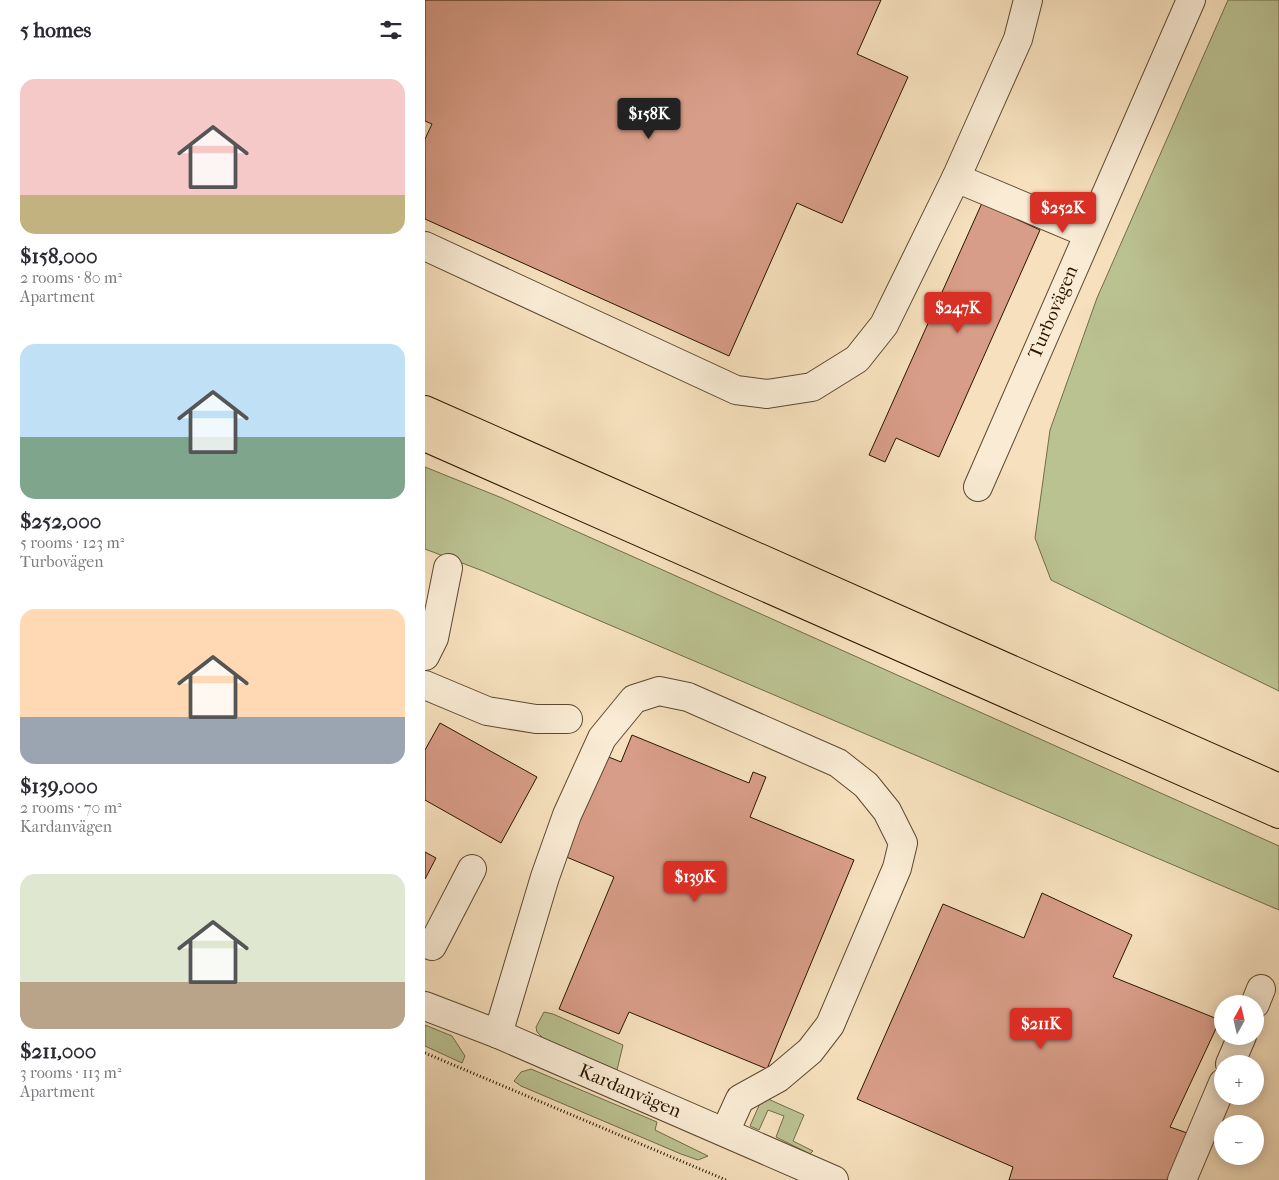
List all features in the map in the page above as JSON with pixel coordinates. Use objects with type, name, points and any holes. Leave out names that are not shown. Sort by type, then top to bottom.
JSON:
[{"type":"main road","points":[[425,410],[1279,788]]},
{"type":"main road","points":[[425,438],[1279,814]]},
{"type":"street","points":[[425,246],[735,390],[767,394],[811,387],[857,359],[885,325],[956,178],[1018,39],[1027,0]]},
{"type":"street","name":"Turbovägen","points":[[978,486],[1087,232],[1191,0]]},
{"type":"street","points":[[956,178],[1087,232]]},
{"type":"street","points":[[425,656],[434,638],[448,568]]},
{"type":"street","points":[[425,685],[487,711],[536,719],[568,719]]},
{"type":"street","points":[[498,1034],[545,877],[567,815],[602,738],[634,699],[659,691],[688,697],[838,763],[866,785],[887,811],[903,843],[897,868],[830,1025],[810,1051],[778,1078],[741,1099],[725,1132]]},
{"type":"street","points":[[425,943],[433,946],[472,869]]},
{"type":"street","name":"Kardanvägen","points":[[425,1006],[498,1034],[834,1180]]},
{"type":"street","points":[[1182,1180],[1214,1104]]},
{"type":"path","points":[[425,1053],[726,1180]]},
{"type":"green space","points":[[1228,0],[1279,0],[1279,691],[1051,580],[1035,538],[1050,430],[1097,298]]},
{"type":"green space","points":[[425,467],[502,498],[1279,846],[1279,910],[483,571],[425,549]]},
{"type":"green space","points":[[544,1012],[553,1014],[623,1045],[617,1070],[543,1038],[537,1032],[536,1027]]},
{"type":"green space","points":[[425,1025],[452,1036],[465,1056],[462,1063],[425,1046]]},
{"type":"green space","points":[[531,1069],[657,1122],[655,1130],[708,1156],[698,1160],[681,1154],[521,1086],[514,1081],[521,1072]]},
{"type":"green space","points":[[768,1099],[804,1115],[793,1141],[813,1151],[810,1154],[776,1137],[784,1116],[768,1110],[759,1130],[750,1126],[761,1101]]},
{"type":"building","points":[[425,0],[881,0],[857,54],[908,77],[842,223],[797,203],[729,356],[425,219],[425,139],[432,124],[425,121]]},
{"type":"building","points":[[982,203],[1040,230],[939,457],[896,438],[885,462],[869,455]]},
{"type":"building","points":[[440,723],[537,777],[501,843],[425,800],[425,750]]},
{"type":"building","points":[[632,735],[749,783],[753,772],[766,777],[750,817],[854,860],[767,1069],[629,1012],[619,1034],[559,1009],[614,877],[557,853],[599,753],[621,762]]},
{"type":"building","points":[[425,852],[436,858],[425,879]]},
{"type":"building","points":[[1042,893],[1132,935],[1113,977],[1214,1018],[1214,1033],[1170,1127],[1193,1135],[1174,1180],[1009,1180],[1013,1167],[857,1099],[943,904],[1024,938]]}]
